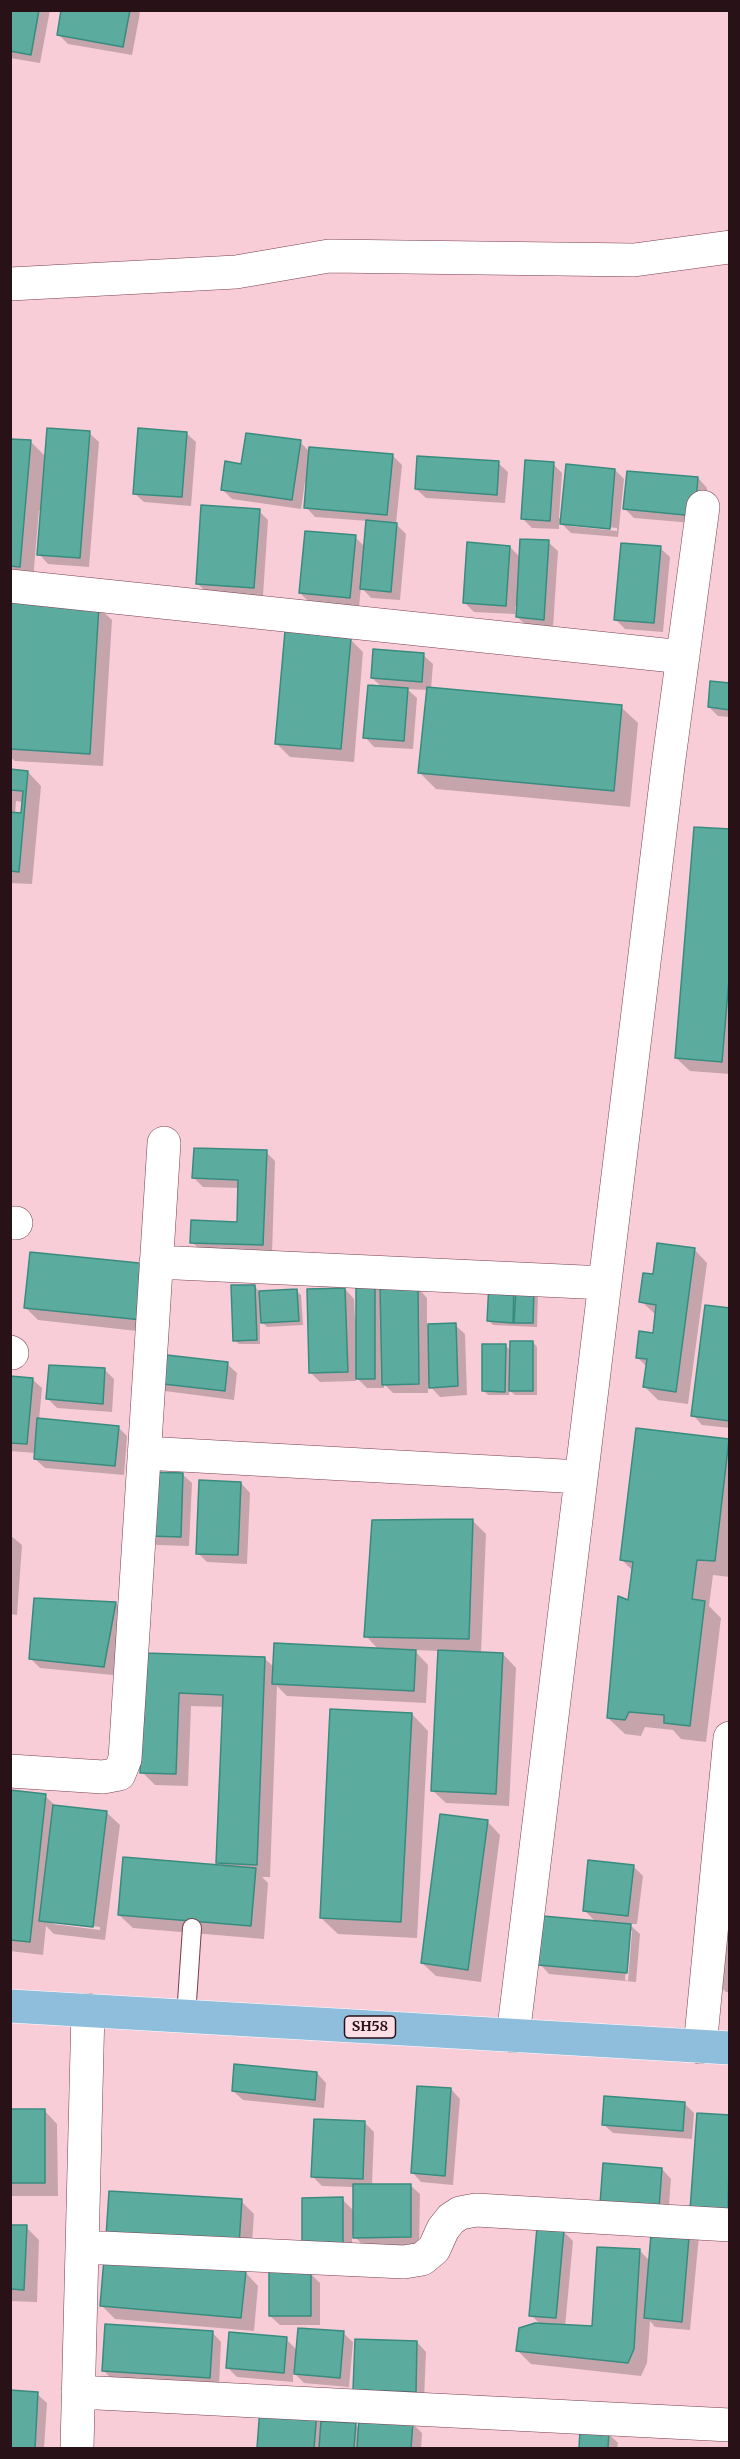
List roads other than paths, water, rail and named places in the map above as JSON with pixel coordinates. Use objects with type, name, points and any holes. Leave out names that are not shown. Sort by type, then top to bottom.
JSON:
[{"type":"main road","name":"SH58","points":[[10,2006],[715,2048]]},
{"type":"street","points":[[10,284],[236,272],[329,256],[634,260],[729,247]]},
{"type":"street","points":[[513,2036],[703,507]]},
{"type":"street","points":[[10,585],[683,657]]},
{"type":"street","points":[[10,1771],[103,1777],[119,1774],[125,1758],[164,1143]]},
{"type":"street","points":[[156,1262],[605,1282]]},
{"type":"street","points":[[144,1454],[581,1477]]},
{"type":"street","points":[[715,2048],[729,1738]]},
{"type":"street","points":[[77,2448],[88,2010]]},
{"type":"street","points":[[82,2247],[404,2262],[422,2259],[434,2249],[443,2229],[451,2219],[460,2213],[476,2210],[729,2225]]},
{"type":"street","points":[[78,2392],[729,2425]]},
{"type":"lane","points":[[186,2016],[192,1928]]}]
